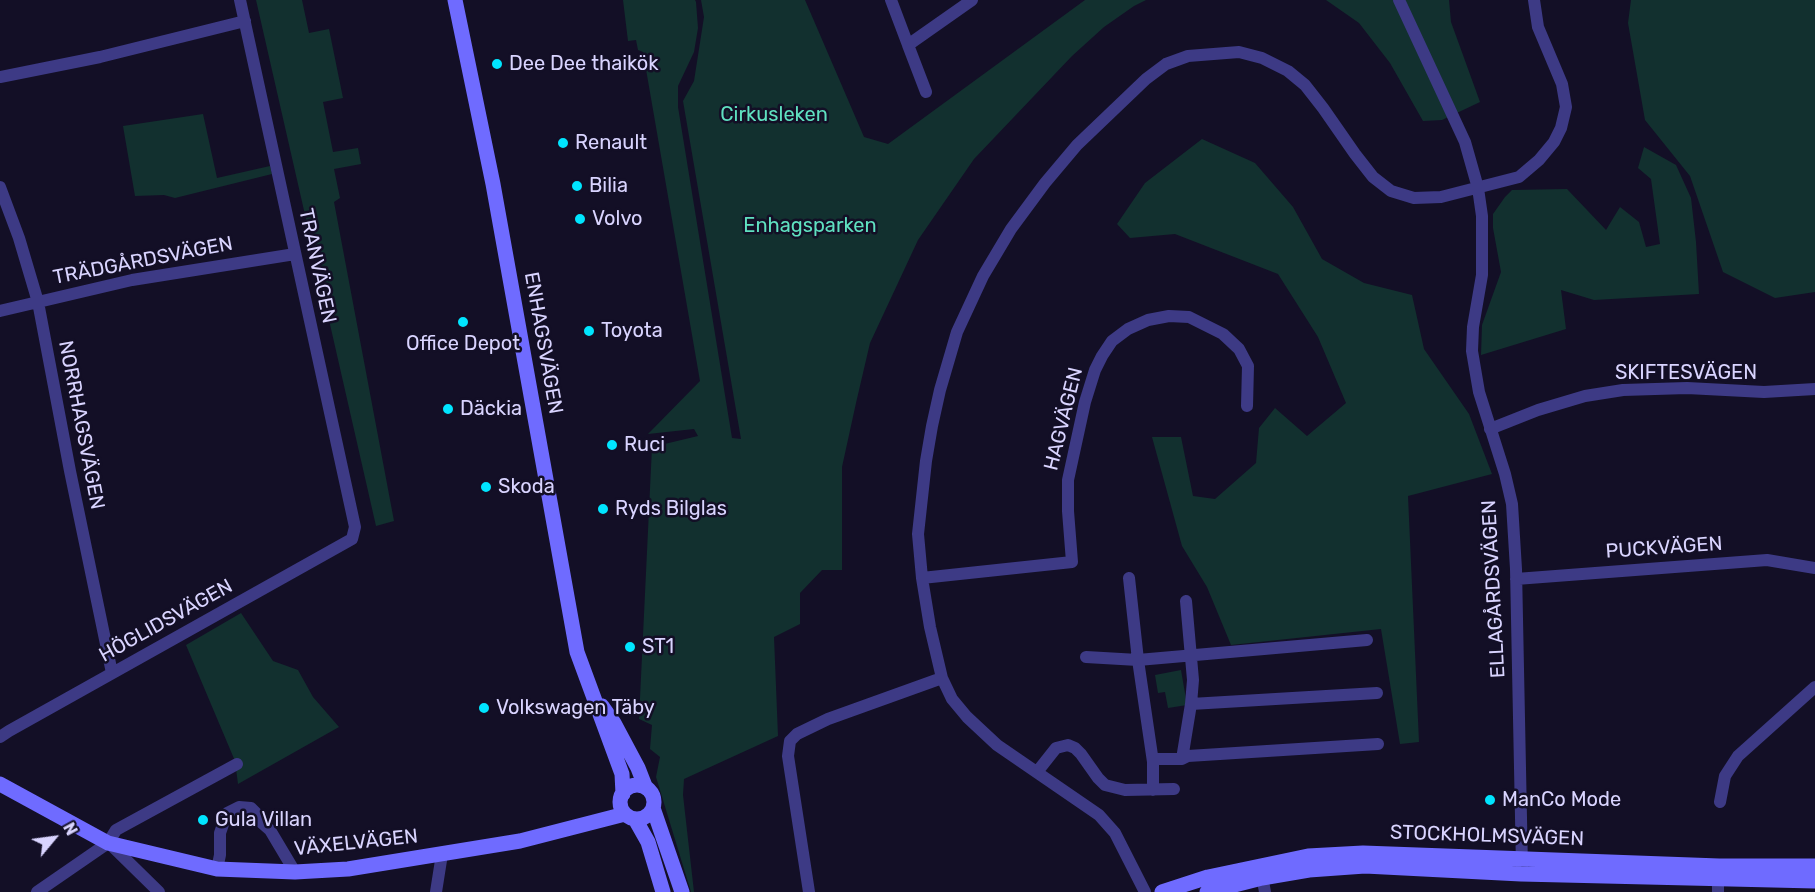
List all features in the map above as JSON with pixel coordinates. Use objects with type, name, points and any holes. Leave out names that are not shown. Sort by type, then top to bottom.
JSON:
[{"type":"street","name":"TRANVÄGEN","points":[[240,0],[355,527],[351,539]]},
{"type":"street","name":"ENHAGSVÄGEN","points":[[455,0],[495,196],[574,640],[622,774],[622,796]]},
{"type":"street","points":[[891,0],[926,92]]},
{"type":"street","points":[[909,45],[972,0]]},
{"type":"street","name":"ELLAGÅRDSVÄGEN","points":[[1399,0],[1465,142],[1478,188],[1483,224],[1482,274],[1473,327],[1472,351],[1479,392],[1512,504],[1516,579],[1521,874]]},
{"type":"street","points":[[1145,892],[1115,833],[1099,815],[997,745],[967,717],[952,699],[942,678],[930,627],[918,534],[932,426],[957,332],[983,276],[1024,210],[1045,183],[1077,145],[1146,79],[1166,64],[1188,56],[1239,52],[1262,58],[1288,71],[1305,85],[1373,177],[1391,191],[1414,198],[1441,197],[1519,177],[1539,160],[1554,142],[1562,128],[1566,107],[1562,84],[1538,27],[1533,0]]},
{"type":"street","points":[[0,77],[99,57],[245,21]]},
{"type":"street","name":"NORRHAGSVÄGEN","points":[[0,187],[19,238],[38,302],[112,674]]},
{"type":"street","name":"TRÄDGÅRDSVÄGEN","points":[[0,311],[132,280],[295,254]]},
{"type":"street","name":"HAGVÄGEN","points":[[922,578],[1072,562],[1068,480],[1085,402],[1102,356],[1112,341],[1128,329],[1148,320],[1169,316],[1188,316],[1223,334],[1239,349],[1248,366],[1247,406]]},
{"type":"street","name":"SKIFTESVÄGEN","points":[[1490,429],[1538,410],[1585,396],[1623,390],[1688,388],[1764,392],[1815,388]]},
{"type":"street","name":"HÖGLIDSVÄGEN","points":[[0,737],[351,539]]},
{"type":"street","name":"PUCKVÄGEN","points":[[1516,579],[1767,560],[1815,568]]},
{"type":"street","points":[[1129,578],[1153,762],[1153,790]]},
{"type":"street","points":[[1182,759],[1191,704],[1192,680],[1186,601]]},
{"type":"street","points":[[1086,657],[1138,660],[1367,640]]},
{"type":"street","points":[[809,892],[788,756],[789,741],[797,734],[828,719],[942,678]]},
{"type":"street","points":[[1720,802],[1725,776],[1738,756],[1815,687]]},
{"type":"street","name":"ENHAGSVÄGEN","points":[[592,691],[614,723],[645,786]]},
{"type":"street","points":[[1191,704],[1377,693]]},
{"type":"street","points":[[1153,762],[1156,759],[1182,759],[1188,756],[1378,744]]},
{"type":"street","points":[[1036,772],[1056,748],[1068,745],[1081,754],[1105,784],[1125,790],[1174,789]]},
{"type":"street","points":[[37,892],[108,843],[116,830],[237,765]]},
{"type":"street","name":"VÄXELVÄGEN","points":[[0,784],[108,843],[217,869],[295,872],[348,869],[520,841],[573,827],[630,816]]},
{"type":"street","points":[[573,827],[622,796],[631,787],[645,786],[653,797],[653,808],[682,892]]},
{"type":"street","points":[[622,796],[622,809],[630,816],[648,842],[663,892]]},
{"type":"street","points":[[217,869],[220,855],[220,833],[226,813],[239,807],[251,808],[258,814],[295,872]]},
{"type":"street","points":[[630,816],[646,817],[653,808]]},
{"type":"street","points":[[108,843],[159,892]]},
{"type":"street","name":"STOCKHOLMSVÄGEN","points":[[1162,892],[1208,877],[1262,879],[1308,856],[1363,852],[1522,857],[1718,879],[1815,866]]},
{"type":"street","points":[[436,892],[442,854]]},
{"type":"street","name":"STOCKHOLMSVÄGEN","points":[[1207,892],[1309,870],[1365,866],[1521,874],[1815,881]]},
{"type":"green space","points":[[256,0],[302,0],[309,33],[329,29],[343,98],[323,102],[333,152],[358,148],[361,164],[334,169],[340,198],[334,202],[394,521],[376,526]]},
{"type":"green space","name":"Enhagsparken","points":[[623,0],[695,0],[696,2],[698,28],[694,52],[678,86],[678,107],[732,438],[741,439],[683,101],[694,81],[704,17],[701,0],[805,0],[864,137],[888,144],[1085,0],[1146,0],[1104,27],[1072,56],[974,159],[918,240],[870,343],[856,403],[842,467],[842,570],[822,570],[800,593],[800,624],[774,637],[778,736],[684,779],[683,795],[694,892],[691,892],[656,777],[660,757],[650,749],[652,725],[639,719],[652,447],[698,436],[694,429],[648,434],[700,381],[643,52],[638,50],[636,40],[628,41]]},
{"type":"green space","points":[[1326,0],[1449,0],[1451,22],[1480,102],[1442,120],[1423,121],[1390,63],[1359,23]]},
{"type":"green space","points":[[1631,0],[1815,0],[1815,292],[1775,298],[1723,272],[1690,176],[1645,120],[1628,23]]},
{"type":"green space","points":[[203,114],[217,178],[270,166],[272,174],[175,198],[164,195],[135,196],[123,126]]},
{"type":"green space","points":[[1202,139],[1255,163],[1293,207],[1322,259],[1364,283],[1412,295],[1424,349],[1469,414],[1492,474],[1408,496],[1419,742],[1400,744],[1381,629],[1231,645],[1207,587],[1182,546],[1152,437],[1181,437],[1193,496],[1215,499],[1256,463],[1259,428],[1275,408],[1307,436],[1346,403],[1318,337],[1278,274],[1175,234],[1130,238],[1117,224],[1145,183]]},
{"type":"green space","points":[[1644,147],[1676,165],[1691,198],[1699,294],[1594,300],[1561,290],[1566,329],[1481,355],[1482,325],[1501,272],[1493,228],[1493,214],[1505,197],[1512,190],[1567,189],[1606,230],[1620,207],[1639,222],[1646,247],[1660,244],[1651,179],[1638,168]]},
{"type":"green space","points":[[241,613],[273,661],[298,670],[313,697],[339,727],[238,784],[235,761],[186,645]]},
{"type":"green space","points":[[1181,670],[1187,705],[1168,708],[1165,692],[1158,693],[1155,675]]},
{"type":"place","name":"Dee Dee thaikök","points":[[497,64]]},
{"type":"place","name":"Renault","points":[[563,143]]},
{"type":"place","name":"Bilia","points":[[577,186]]},
{"type":"place","name":"Volvo","points":[[580,219]]},
{"type":"place","name":"Office Depot","points":[[463,322]]},
{"type":"place","name":"Toyota","points":[[589,331]]},
{"type":"place","name":"Däckia","points":[[448,409]]},
{"type":"place","name":"Ruci","points":[[612,445]]},
{"type":"place","name":"Skoda","points":[[486,487]]},
{"type":"place","name":"Ryds Bilglas","points":[[603,509]]},
{"type":"place","name":"ST1","points":[[630,647]]},
{"type":"place","name":"Volkswagen Täby","points":[[484,708]]},
{"type":"place","name":"ManCo Mode","points":[[1490,800]]},
{"type":"place","name":"Gula Villan","points":[[203,820]]},
{"type":"park label","name":"Cirkusleken","points":[[774,115]]}]
